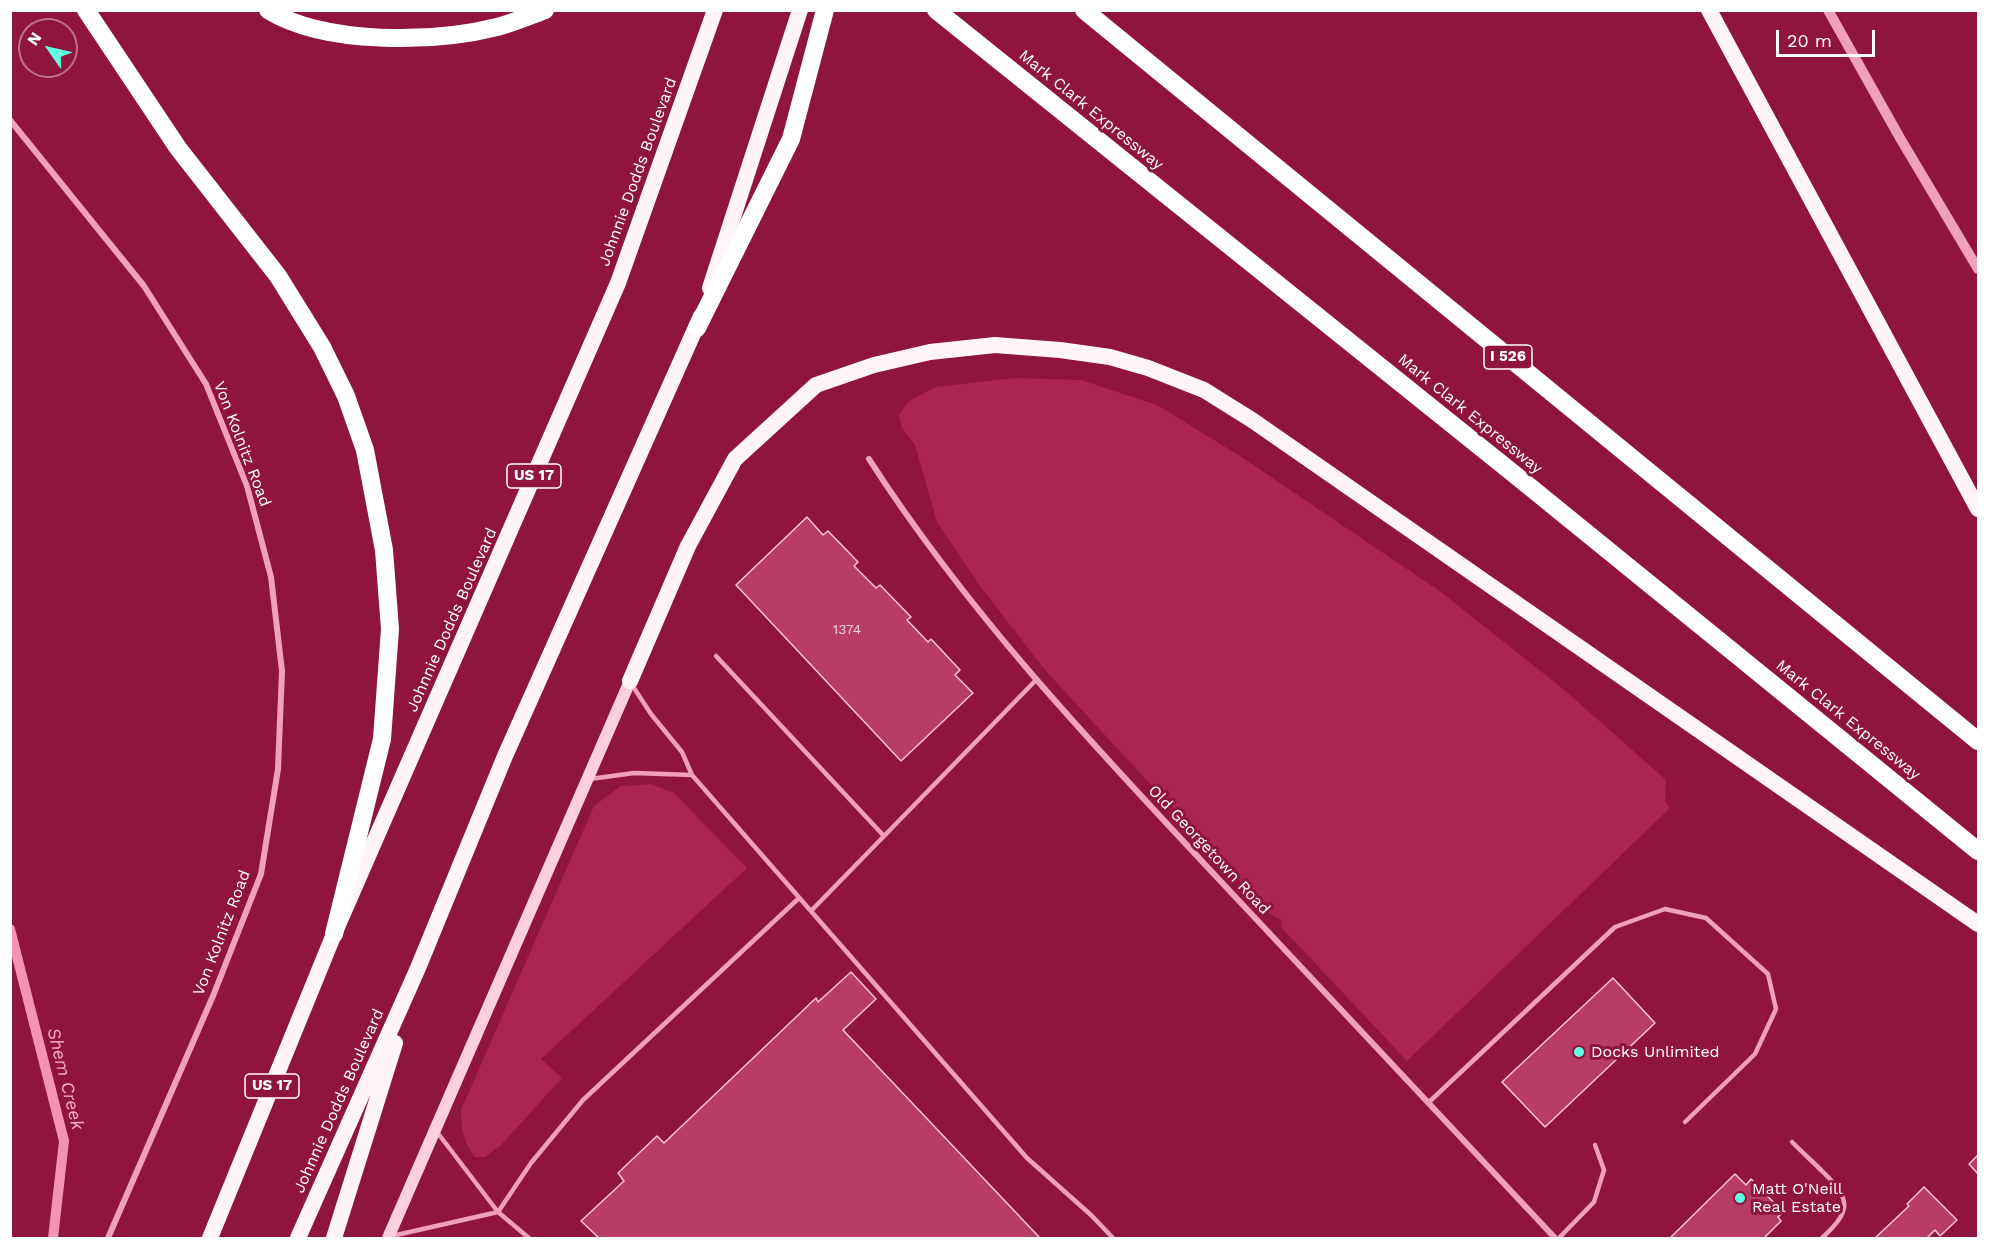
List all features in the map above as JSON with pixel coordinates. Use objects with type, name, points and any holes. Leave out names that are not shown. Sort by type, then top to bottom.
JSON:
[{"type":"highway","points":[[86,10],[178,148],[278,276],[322,347],[346,396],[365,450],[384,550],[390,629],[382,739],[334,934]]},
{"type":"highway","points":[[268,10],[316,30],[369,36],[433,37],[497,27],[544,10]]},
{"type":"highway","name":"Johnnie Dodds Boulevard","points":[[210,1239],[334,934],[618,283],[715,10]]},
{"type":"highway","name":"Johnnie Dodds Boulevard","points":[[298,1239],[418,968],[505,756],[697,328],[800,10]]},
{"type":"highway","points":[[697,328],[792,140],[825,10]]},
{"type":"highway","name":"Mark Clark Expressway","points":[[936,10],[1519,478],[1978,851]]},
{"type":"highway","name":"I 526","points":[[1084,10],[1978,741]]},
{"type":"highway","points":[[1709,10],[1978,508]]},
{"type":"highway","points":[[630,681],[688,546],[735,459],[816,385],[874,365],[930,352],[994,345],[1060,350],[1110,357],[1148,368],[1204,390],[1252,420],[1978,924]]},
{"type":"highway","points":[[334,1239],[418,968]]},
{"type":"main road","points":[[389,1237],[630,681]]},
{"type":"street","points":[[1828,10],[1900,138],[1978,269]]},
{"type":"street","name":"Von Kolnitz Road","points":[[10,120],[144,286],[206,384],[247,486],[268,566],[282,671],[278,769],[261,874],[213,996],[108,1239]]},
{"type":"street","name":"Old Georgetown Road","points":[[869,459],[896,500],[976,609],[1105,758],[1557,1239]]},
{"type":"lane","points":[[716,656],[883,835]]},
{"type":"lane","points":[[811,911],[1037,679]]},
{"type":"lane","points":[[630,681],[651,714],[682,752],[692,775],[1027,1158],[1091,1215],[1113,1239]]},
{"type":"lane","points":[[587,780],[634,773],[692,775]]},
{"type":"lane","points":[[389,1237],[498,1212],[531,1163],[583,1100],[800,898]]},
{"type":"lane","points":[[1428,1103],[1615,927],[1665,909],[1706,918],[1768,974],[1776,1009],[1755,1054],[1685,1122]]},
{"type":"lane","points":[[435,1130],[498,1212],[529,1239]]},
{"type":"lane","points":[[1792,1142],[1835,1184],[1844,1196],[1844,1210],[1838,1223],[1822,1239]]},
{"type":"lane","points":[[1557,1239],[1594,1202],[1604,1170],[1595,1145]]},
{"type":"shaded area","points":[[1015,378],[1081,380],[1157,405],[1240,456],[1441,592],[1562,688],[1666,780],[1665,801],[1670,808],[1407,1061],[1282,928],[1281,920],[1269,913],[1045,670],[980,586],[937,522],[915,445],[902,428],[899,415],[908,402],[935,387]]},
{"type":"shaded area","points":[[651,784],[674,793],[747,868],[541,1059],[562,1078],[501,1145],[485,1157],[475,1157],[464,1135],[461,1110],[594,806],[621,786]]},
{"type":"building","points":[[807,517],[823,535],[828,531],[858,562],[854,566],[876,588],[880,585],[911,617],[907,620],[928,642],[931,639],[960,670],[955,675],[973,693],[901,761],[736,585]]},
{"type":"building","points":[[851,972],[876,999],[843,1030],[1040,1238],[599,1238],[581,1221],[624,1181],[618,1173],[657,1136],[664,1143],[816,998],[818,1002]]},
{"type":"building","name":"Docks Unlimited","points":[[1613,978],[1655,1023],[1545,1127],[1502,1082]]},
{"type":"building","points":[[1978,1155],[1978,1174],[1969,1164]]},
{"type":"building","name":"Matt O'Neill Real Estate","points":[[1735,1174],[1746,1185],[1751,1179],[1783,1212],[1778,1217],[1781,1221],[1764,1238],[1670,1238]]},
{"type":"building","points":[[1924,1187],[1957,1220],[1940,1236],[1935,1230],[1927,1238],[1875,1238],[1909,1206],[1907,1204]]},
{"type":"waterway","name":"Shem Creek","points":[[10,929],[64,1141],[53,1238]]},
{"type":"place","name":"Docks Unlimited","points":[[1579,1052]]},
{"type":"place","name":"Matt O'Neill Real Estate","points":[[1740,1198]]}]
